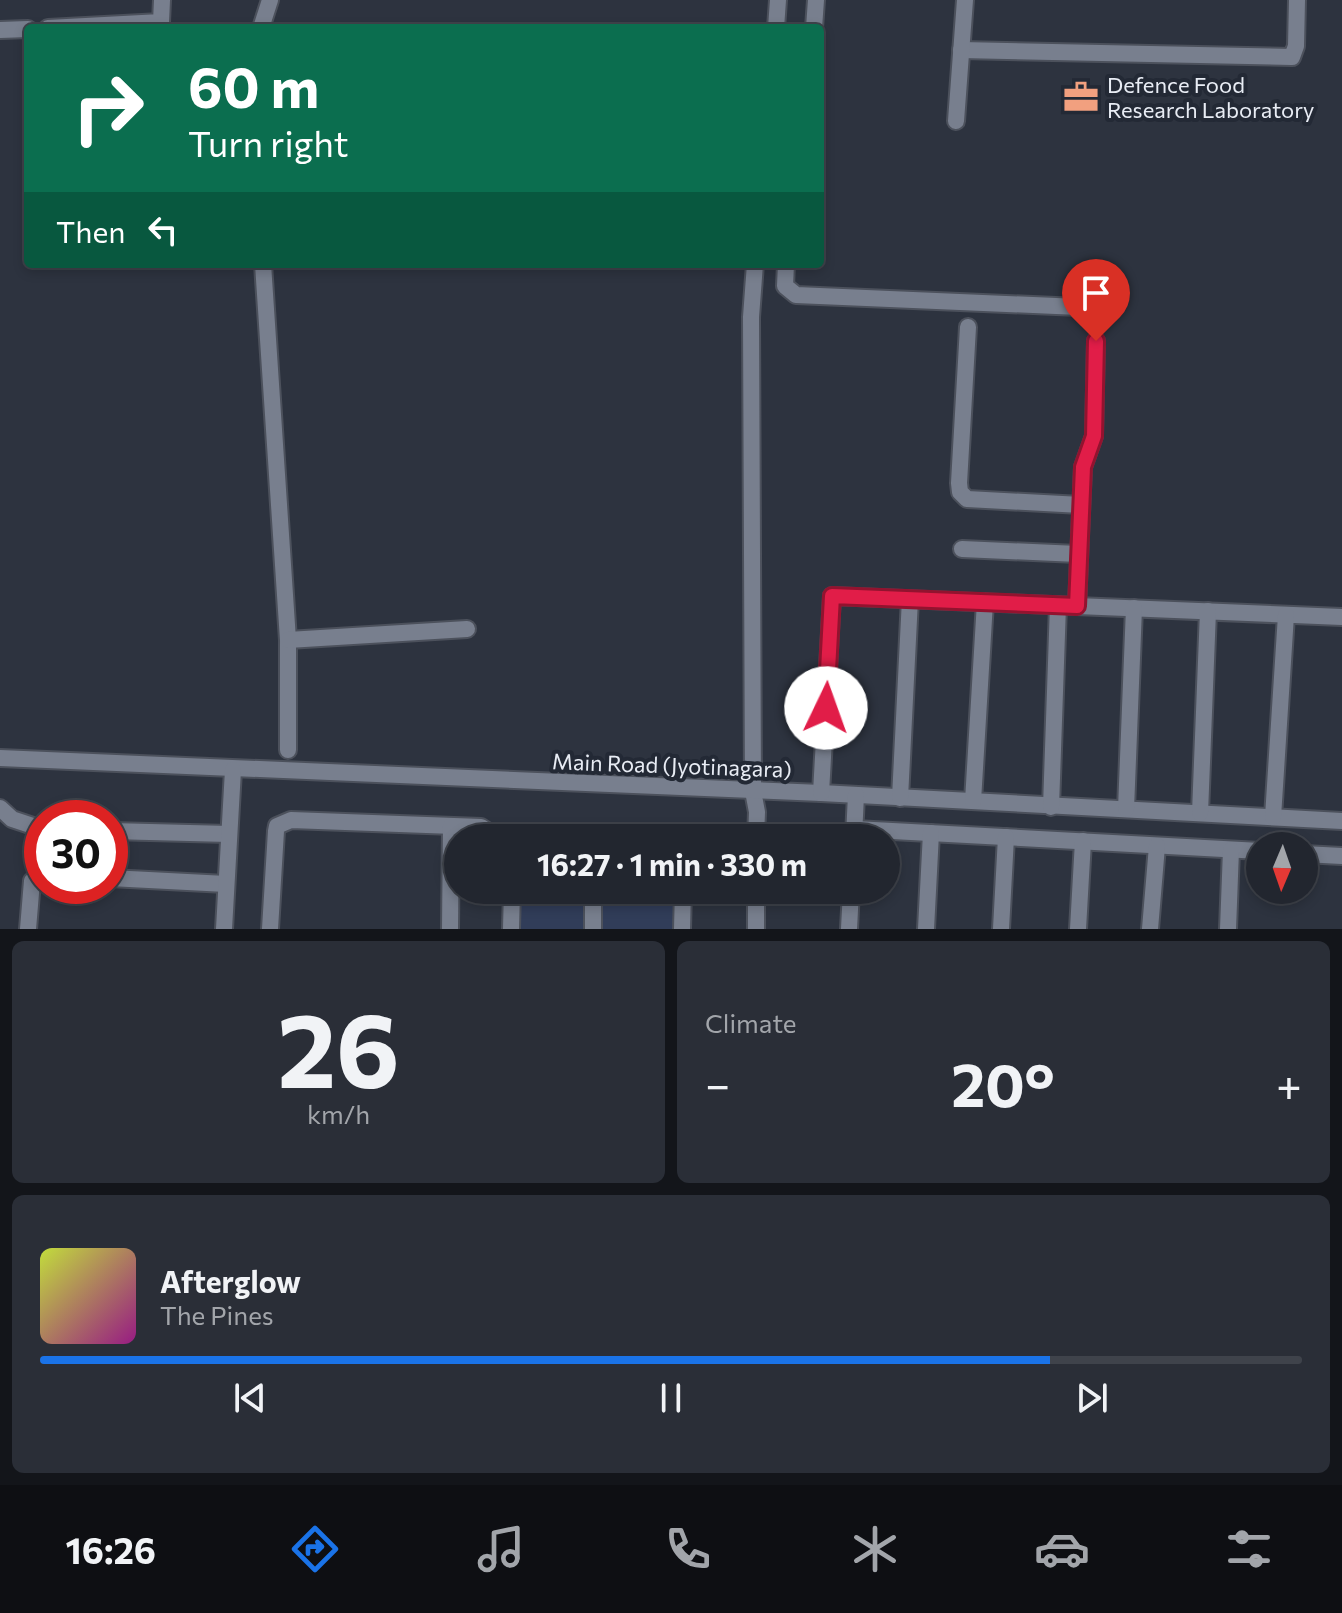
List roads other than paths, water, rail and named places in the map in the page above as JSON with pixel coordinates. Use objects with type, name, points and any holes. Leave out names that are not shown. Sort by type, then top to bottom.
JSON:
[{"type":"street","points":[[123,24],[161,22],[162,0]]},
{"type":"street","points":[[262,24],[270,0]]},
{"type":"street","points":[[776,24],[778,0]]},
{"type":"street","points":[[814,24],[816,0]]},
{"type":"street","points":[[956,121],[965,0]]},
{"type":"street","points":[[961,50],[1292,57],[1296,46],[1297,0]]},
{"type":"street","points":[[0,30],[24,29]]},
{"type":"street","points":[[263,268],[288,640],[288,750]]},
{"type":"street","points":[[755,268],[751,317],[753,791],[757,824]]},
{"type":"street","points":[[786,268],[785,286],[796,295],[1102,308]]},
{"type":"street","points":[[968,327],[960,492],[967,499],[1081,505]]},
{"type":"street","points":[[1077,606],[1083,467],[1094,436],[1096,341]]},
{"type":"street","points":[[962,549],[1078,554]]},
{"type":"street","points":[[821,793],[832,596],[1342,617]]},
{"type":"street","points":[[900,798],[910,599]]},
{"type":"street","points":[[973,801],[985,602]]},
{"type":"street","points":[[1051,807],[1058,605]]},
{"type":"street","points":[[1126,809],[1134,608]]},
{"type":"street","points":[[1200,813],[1208,611]]},
{"type":"street","points":[[1273,817],[1286,615]]},
{"type":"street","points":[[288,640],[467,629]]},
{"type":"street","name":"Main Road (Jyotinagara)","points":[[0,758],[821,793],[1342,821]]},
{"type":"street","points":[[224,929],[233,770]]},
{"type":"street","points":[[854,824],[856,795]]},
{"type":"street","points":[[0,808],[12,819],[24,823]]},
{"type":"street","points":[[270,929],[277,826],[291,820],[444,826]]},
{"type":"street","points":[[128,831],[229,834]]},
{"type":"street","points":[[900,833],[1246,851]]},
{"type":"street","points":[[926,929],[931,833]]},
{"type":"street","points":[[1001,929],[1006,837]]},
{"type":"street","points":[[1078,929],[1083,841]]},
{"type":"street","points":[[1150,929],[1157,846]]},
{"type":"street","points":[[1228,929],[1231,850]]},
{"type":"street","points":[[1318,855],[1342,856]]},
{"type":"street","points":[[128,879],[226,884]]},
{"type":"street","points":[[28,929],[30,904]]},
{"type":"street","points":[[450,904],[450,929]]},
{"type":"street","points":[[511,929],[512,904]]},
{"type":"street","points":[[593,904],[593,929]]},
{"type":"street","points":[[682,929],[683,904]]},
{"type":"street","points":[[756,904],[756,929]]},
{"type":"street","points":[[849,929],[850,904]]},
{"type":"place","name":"Defence Food Research Laboratory","points":[[1081,97]]}]
